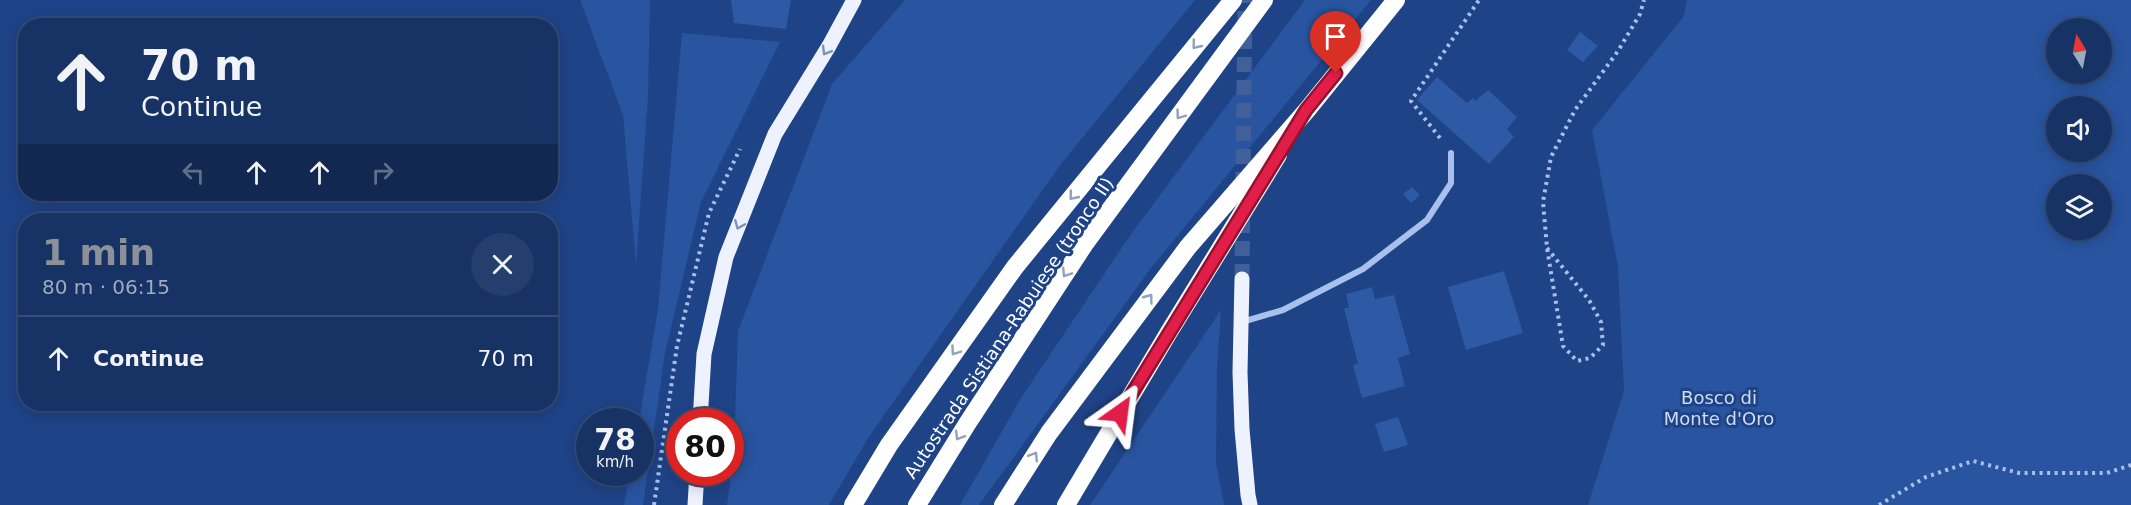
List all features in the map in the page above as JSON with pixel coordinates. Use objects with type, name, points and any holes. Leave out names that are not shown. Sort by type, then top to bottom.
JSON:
[{"type":"highway","points":[[853,505],[890,445],[1015,267],[1233,0]]},
{"type":"highway","name":"Autostrada Sistiana-Rabuiese (tronco II)","points":[[917,505],[1084,245],[1264,0]]},
{"type":"highway","points":[[1003,505],[1049,433],[1188,247],[1306,110],[1396,0]]},
{"type":"highway","points":[[1066,505],[1169,332],[1306,110]]},
{"type":"main road","points":[[701,408],[704,354],[726,257],[775,134],[830,46],[854,0]]},
{"type":"main road","points":[[1242,279],[1240,372],[1242,429],[1248,495],[1251,505]]},
{"type":"main road","points":[[694,505],[696,486]]},
{"type":"street","points":[[1241,322],[1283,310],[1363,269],[1427,220],[1451,183],[1451,153]]},
{"type":"path","points":[[1451,153],[1410,101],[1479,0]]},
{"type":"path","points":[[1547,248],[1589,300],[1601,322],[1603,345],[1590,358],[1577,361],[1563,346],[1547,248],[1543,202],[1551,157],[1575,110],[1618,51],[1640,14],[1644,0]]},
{"type":"path","points":[[1879,505],[1926,477],[1973,461],[2019,473],[2107,473],[2131,465]]},
{"type":"green space","points":[[580,0],[650,0],[648,96],[636,265],[623,115]]},
{"type":"green space","points":[[905,0],[1195,0],[1061,164],[868,438],[829,505],[727,505],[729,486],[744,486],[744,408],[735,408],[738,331],[832,84]]},
{"type":"green space","points":[[1305,0],[1371,0],[1151,268],[979,505],[960,505],[1021,398],[1131,234]]},
{"type":"green space","name":"Bosco di Monte d'Oro","points":[[1687,0],[2131,0],[2131,505],[1588,505],[1624,391],[1618,267],[1592,130],[1684,16]]},
{"type":"green space","points":[[682,33],[780,42],[701,202],[665,353],[654,429],[654,408],[641,408],[658,309]]},
{"type":"green space","points":[[1221,310],[1217,367],[1216,462],[1224,505],[1090,505]]},
{"type":"green space","points":[[628,486],[646,486],[643,505],[624,505]]},
{"type":"building","points":[[731,0],[791,0],[786,29],[734,23]]},
{"type":"building","points":[[1580,32],[1598,46],[1583,62],[1567,50]]},
{"type":"building","points":[[1437,77],[1467,103],[1473,98],[1475,101],[1488,90],[1517,117],[1507,129],[1514,137],[1489,164],[1417,100]]},
{"type":"building","points":[[1412,187],[1420,195],[1411,203],[1403,194]]},
{"type":"building","points":[[1504,271],[1523,333],[1466,350],[1448,287]]},
{"type":"building","points":[[1372,287],[1375,299],[1394,295],[1410,354],[1398,358],[1405,386],[1362,398],[1353,365],[1358,364],[1344,308],[1349,308],[1346,294]]},
{"type":"building","points":[[1398,417],[1408,445],[1384,452],[1375,424]]},
{"type":"tunnel","points":[[1242,279],[1245,0]]},
{"type":"route","points":[[1120,413],[1306,110],[1336,73]]}]
